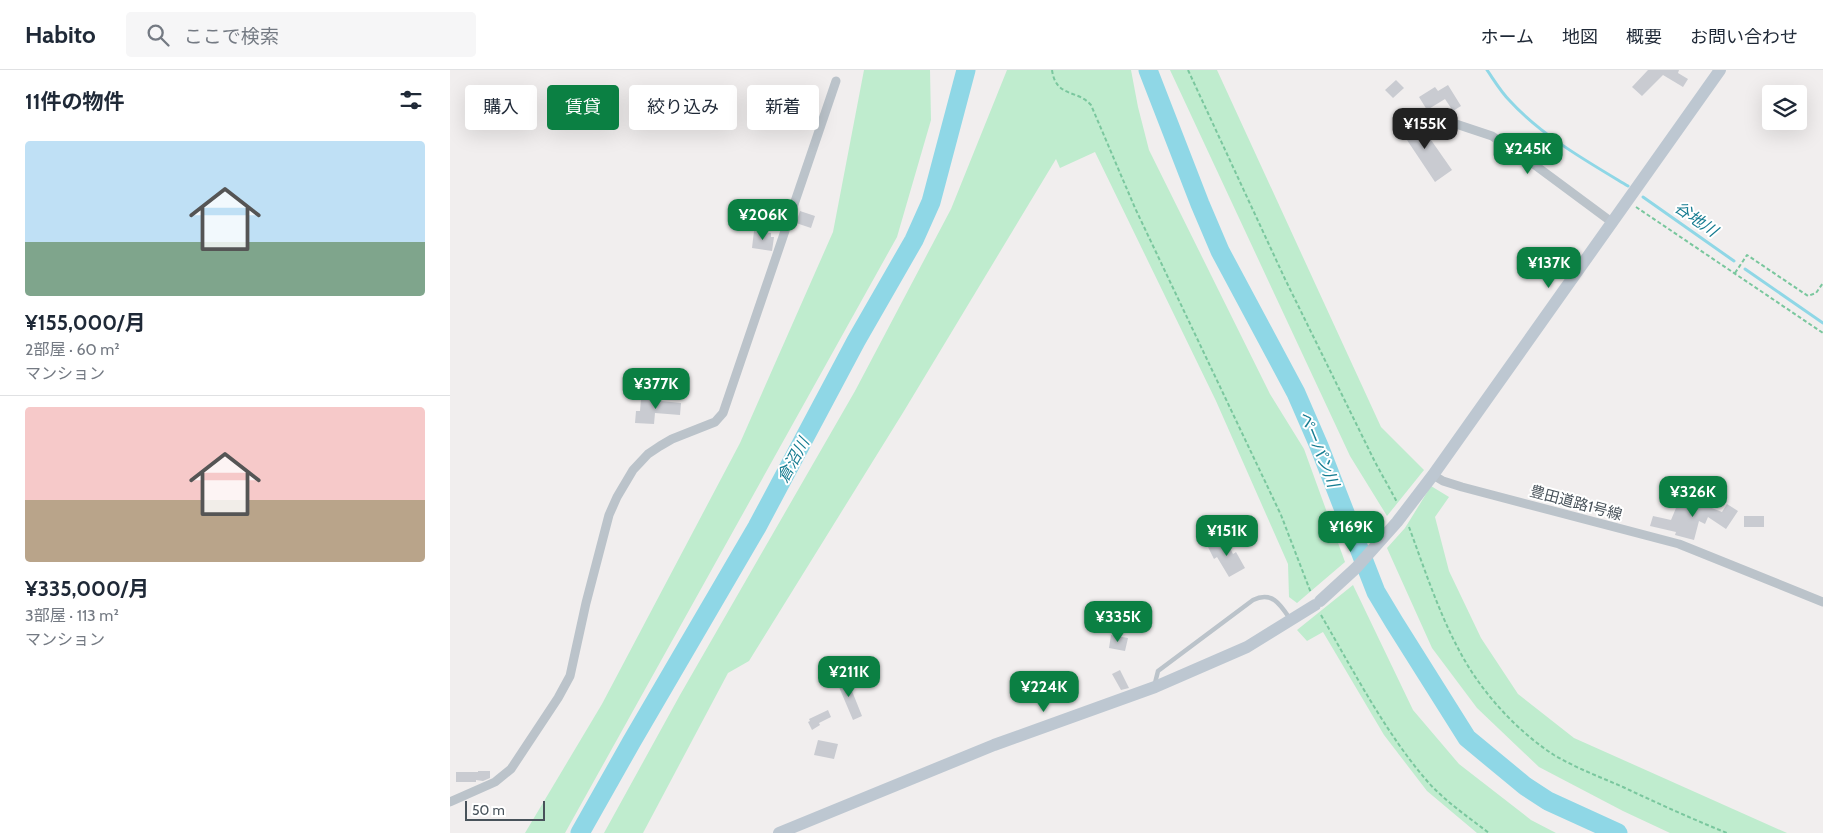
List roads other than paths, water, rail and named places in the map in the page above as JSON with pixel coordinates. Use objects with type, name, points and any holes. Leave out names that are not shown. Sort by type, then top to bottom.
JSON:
[{"type":"street","points":[[779,833],[994,745],[1155,687],[1247,647],[1318,603],[1356,568],[1401,518],[1613,223],[1720,70]]},
{"type":"street","points":[[450,802],[494,782],[511,769],[558,698],[570,676],[586,603],[609,515],[633,470],[648,454],[660,446],[672,439],[715,422],[723,413],[836,81]]},
{"type":"street","points":[[1447,121],[1492,136],[1524,157],[1613,223]]},
{"type":"street","name":"豊田道路1号線","points":[[1433,475],[1443,481],[1462,487],[1679,544],[1823,602]]},
{"type":"lane","points":[[1155,687],[1158,671],[1261,596],[1273,599],[1278,603],[1291,620]]},
{"type":"waterway","name":"倉沼川","points":[[580,833],[757,527],[856,341],[914,240],[931,202],[966,70]]},
{"type":"waterway","name":"ペーパン川","points":[[1148,70],[1220,251],[1296,393],[1319,446],[1376,592],[1394,622],[1467,738],[1525,786],[1548,801],[1618,833]]},
{"type":"waterway","name":"谷地川","points":[[1487,70],[1507,97],[1536,126],[1566,148],[1628,186]]},
{"type":"waterway","name":"谷地川","points":[[1643,197],[1734,261]]},
{"type":"waterway","name":"谷地川","points":[[1745,269],[1823,323]]}]
